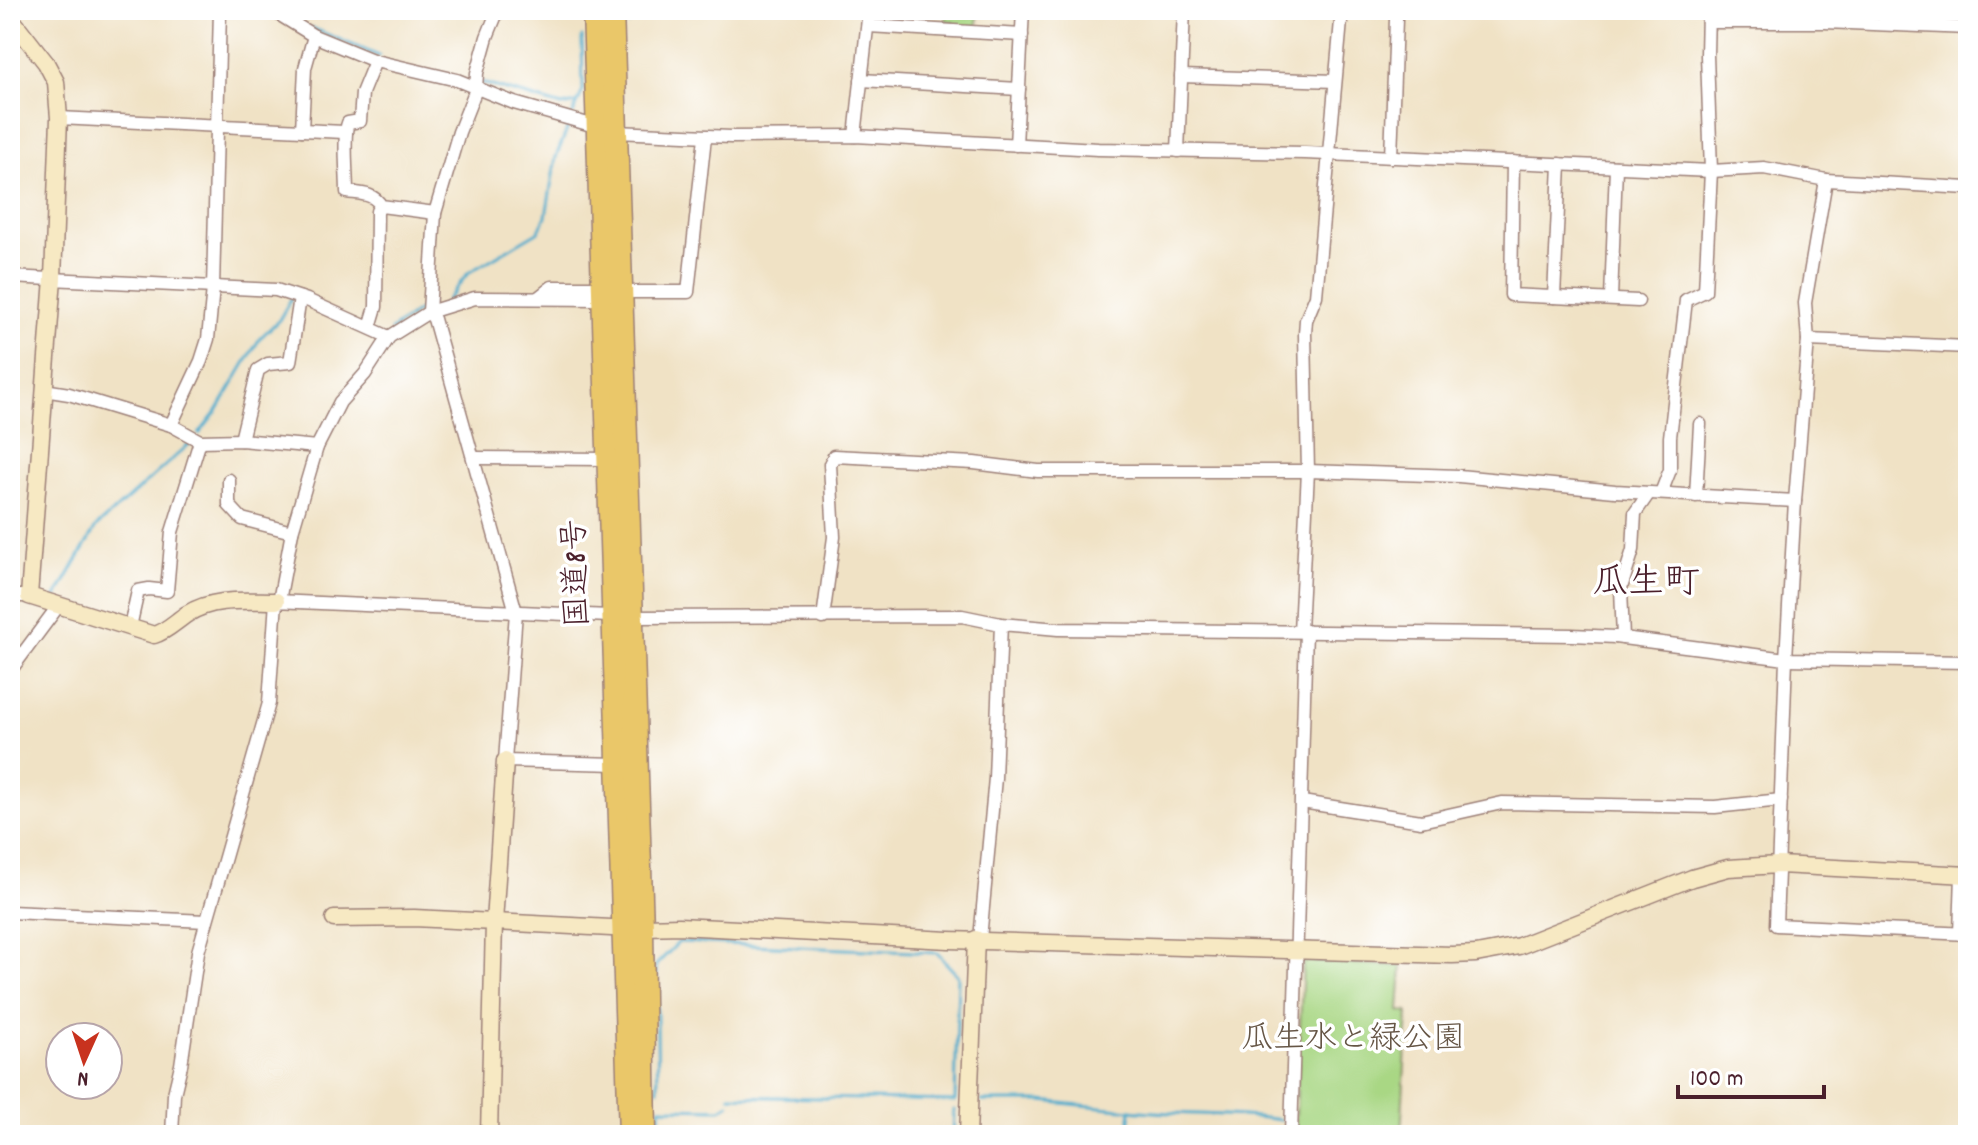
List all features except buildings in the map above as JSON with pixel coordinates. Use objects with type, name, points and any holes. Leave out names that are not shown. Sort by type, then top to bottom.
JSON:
[{"type":"highway","name":"国道8号","points":[[594,10],[607,131],[632,928],[630,1135]]},
{"type":"highway","name":"国道8号","points":[[612,10],[599,293],[608,459],[622,616],[617,764],[632,928],[645,1135]]},
{"type":"street","points":[[171,425],[205,351],[213,288],[220,10]]},
{"type":"street","points":[[272,10],[314,36],[375,61],[457,80],[476,89],[607,131],[705,137],[855,136],[1016,145],[1328,154],[1711,171],[1764,168],[1826,180],[1968,188]]},
{"type":"street","points":[[489,1135],[494,922],[516,612],[434,319],[429,312],[435,213],[459,132],[476,89],[483,49],[498,10]]},
{"type":"street","points":[[855,136],[869,10]]},
{"type":"street","points":[[1016,145],[1023,10]]},
{"type":"street","points":[[1178,151],[1184,10]]},
{"type":"street","points":[[1291,1135],[1302,802],[1308,471],[1306,320],[1316,296],[1342,10]]},
{"type":"street","points":[[1623,638],[1621,588],[1633,550],[1635,513],[1655,493],[1670,470],[1670,437],[1686,300],[1705,291],[1711,171],[1708,16],[1968,28]]},
{"type":"street","points":[[10,17],[46,63],[56,82],[59,118],[53,278],[29,596]]},
{"type":"street","points":[[1391,157],[1396,19]]},
{"type":"street","points":[[868,26],[1022,35]]},
{"type":"street","points":[[302,130],[305,68],[314,36]]},
{"type":"street","points":[[375,61],[362,93],[360,121],[348,123],[344,132],[347,192],[371,195],[381,206]]},
{"type":"street","points":[[1181,76],[1335,81]]},
{"type":"street","points":[[861,80],[1019,89]]},
{"type":"street","points":[[59,118],[344,132]]},
{"type":"street","points":[[632,292],[688,292],[705,137]]},
{"type":"street","points":[[1513,162],[1511,295],[1638,301]]},
{"type":"street","points":[[1554,297],[1560,164]]},
{"type":"street","points":[[1611,299],[1616,167]]},
{"type":"street","points":[[334,919],[414,918],[632,928],[679,926],[870,937],[1452,955],[1499,951],[1536,940],[1710,872],[1779,865],[1965,875],[1964,934],[1776,925],[1779,865],[1786,659],[1808,340],[1805,303],[1826,180]]},
{"type":"street","points":[[381,206],[435,213]]},
{"type":"street","points":[[370,327],[376,307],[377,211],[381,206]]},
{"type":"street","points":[[10,277],[276,290],[389,337]]},
{"type":"street","points":[[172,1135],[174,1094],[198,952],[268,708],[278,601],[292,532],[317,447],[340,402],[365,374],[389,337],[429,312],[475,298],[599,293]]},
{"type":"street","points":[[241,440],[258,370],[268,364],[290,362],[300,298]]},
{"type":"street","points":[[1808,340],[1968,347]]},
{"type":"street","points":[[44,390],[69,394],[171,425],[200,441],[241,440],[317,447]]},
{"type":"street","points":[[1696,496],[1700,424]]},
{"type":"street","points":[[130,627],[138,591],[167,591],[172,532],[200,441]]},
{"type":"street","points":[[823,618],[834,537],[830,464],[834,456],[974,463],[1038,471],[1308,471],[1459,476],[1655,493],[1795,501]]},
{"type":"street","points":[[473,458],[608,459]]},
{"type":"street","points":[[229,480],[229,505],[242,519],[292,532]]},
{"type":"street","points":[[10,596],[29,596],[154,635],[164,632],[187,614],[218,601],[278,601],[622,616],[823,618],[944,615],[1058,629],[1623,638],[1786,659],[1968,662]]},
{"type":"street","points":[[10,671],[59,605]]},
{"type":"street","points":[[968,1135],[978,939],[995,778],[1001,624]]},
{"type":"street","points":[[505,761],[617,764]]},
{"type":"street","points":[[1302,802],[1421,821],[1502,803],[1715,807],[1781,800]]},
{"type":"street","points":[[10,912],[206,921]]},
{"type":"green space","points":[[947,10],[978,10],[977,28],[953,27],[954,22],[946,21]]},
{"type":"green space","name":"瓜生水と緑公園","points":[[1303,961],[1402,966],[1399,1011],[1408,1012],[1401,1135],[1295,1135]]},
{"type":"waterway","points":[[628,10],[629,24]]},
{"type":"waterway","points":[[312,28],[379,56]]},
{"type":"waterway","points":[[573,114],[583,90],[582,37]]},
{"type":"waterway","points":[[479,82],[562,106],[576,103]]},
{"type":"waterway","points":[[447,300],[468,273],[539,231],[546,216],[556,157],[570,122]]},
{"type":"waterway","points":[[199,434],[217,411],[260,338],[279,320],[291,299]]},
{"type":"waterway","points":[[391,330],[424,307]]},
{"type":"waterway","points":[[56,597],[96,527],[194,440]]},
{"type":"waterway","points":[[658,1089],[656,965],[679,942],[937,953],[958,976],[955,1101],[730,1096]]},
{"type":"waterway","points":[[982,1101],[1041,1101],[1131,1110]]},
{"type":"waterway","points":[[661,1135],[660,1108],[721,1109],[729,1104]]},
{"type":"waterway","points":[[953,1135],[954,1110]]},
{"type":"waterway","points":[[1128,1135],[1131,1110],[1280,1120]]},
{"type":"district","name":"瓜生町","points":[[1646,585]]}]
